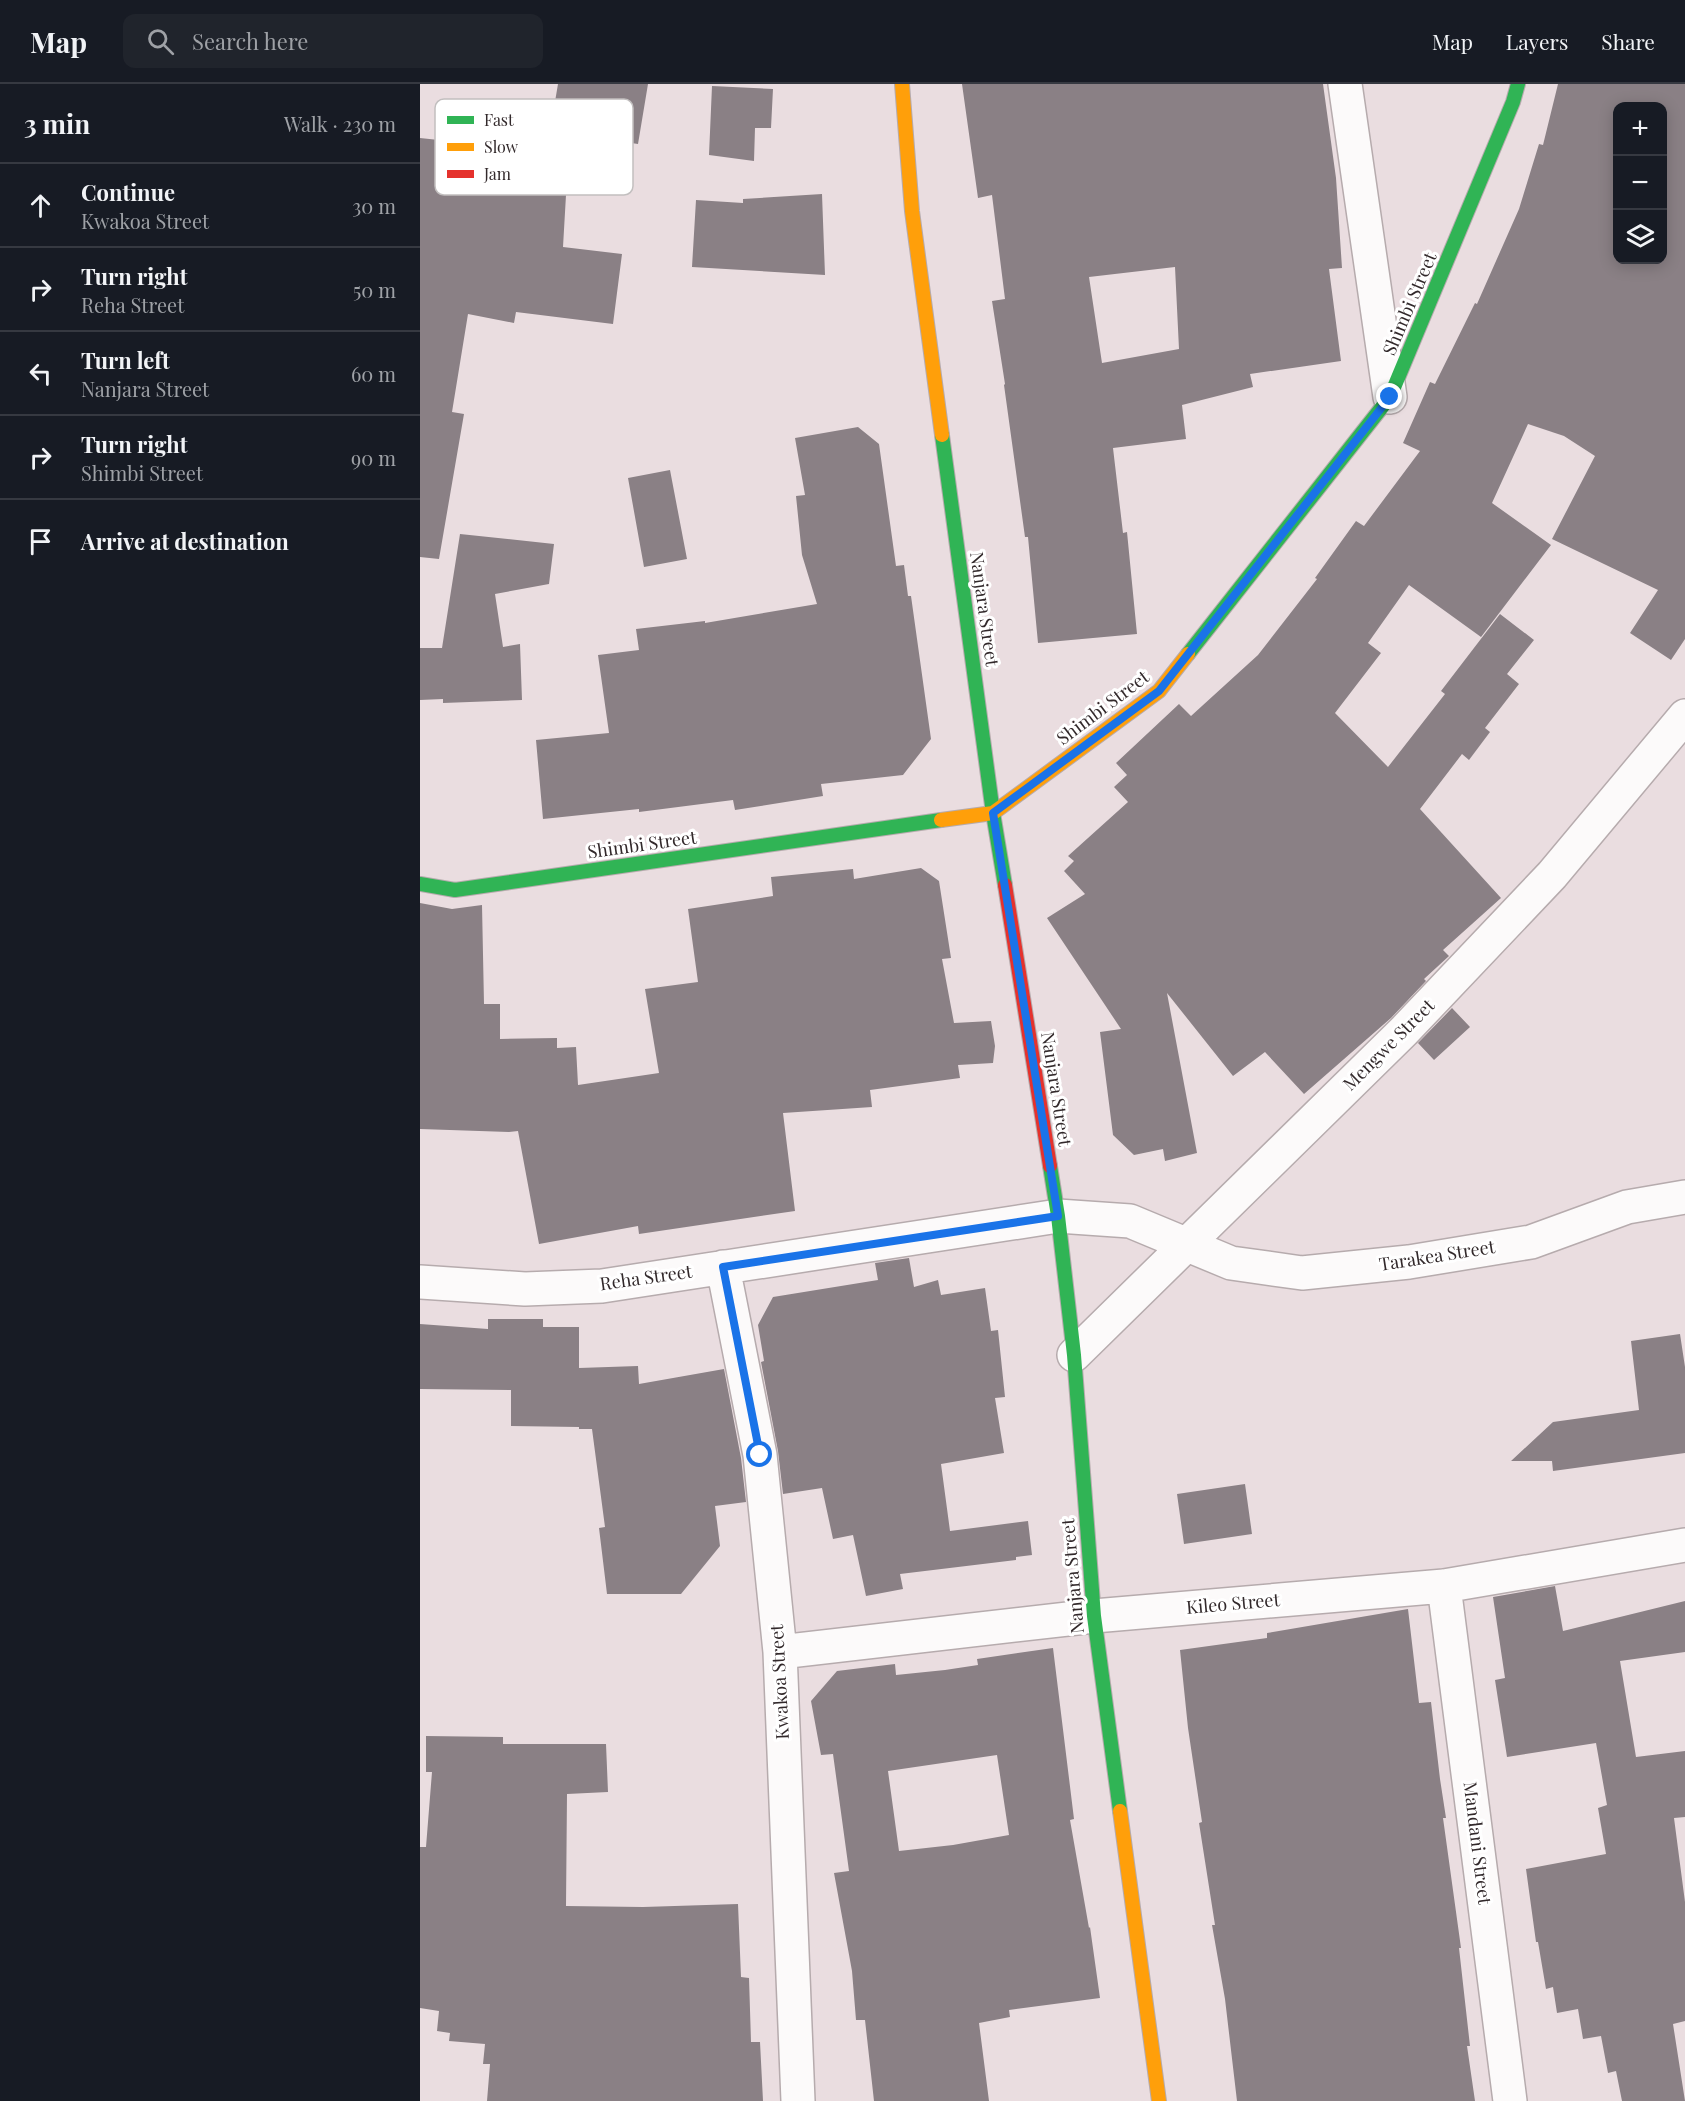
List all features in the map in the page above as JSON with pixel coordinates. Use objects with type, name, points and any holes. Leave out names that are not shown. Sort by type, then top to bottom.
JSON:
[{"type":"street","name":"Nanjara Street","points":[[902,84],[912,211],[993,813],[1058,1216],[1074,1355],[1094,1616],[1159,2101]]},
{"type":"street","points":[[1345,84],[1390,397]]},
{"type":"street","name":"Shimbi Street","points":[[420,885],[455,890],[993,813],[1159,691],[1390,397],[1513,102],[1518,84]]},
{"type":"street","name":"Mengwe Street","points":[[1074,1355],[1404,1031],[1544,884],[1685,716]]},
{"type":"street","name":"Tarakea Street","points":[[1186,1245],[1231,1263],[1302,1273],[1313,1272],[1409,1262],[1531,1242],[1627,1207],[1685,1197]]},
{"type":"street","name":"Reha Street","points":[[420,1282],[525,1289],[602,1286],[1058,1216],[1130,1221],[1186,1245]]},
{"type":"street","name":"Kwakoa Street","points":[[723,1267],[760,1455],[780,1652],[798,2101]]},
{"type":"street","name":"Kileo Street","points":[[780,1652],[1094,1616],[1444,1586],[1685,1545]]},
{"type":"street","name":"Mandani Street","points":[[1444,1586],[1510,2101]]},
{"type":"building","points":[[558,84],[648,84],[638,144],[633,143],[633,99],[555,99]]},
{"type":"building","points":[[962,84],[1323,84],[1336,178],[1342,268],[1329,269],[1341,361],[1250,374],[1253,387],[1182,405],[1186,439],[1113,448],[1123,533],[1127,532],[1137,634],[1038,643],[1028,537],[1025,537],[992,301],[1005,299],[992,195],[978,198]],"holes":[[[1175,267],[1179,349],[1102,363],[1089,277]]]},
{"type":"building","points":[[1558,84],[1685,84],[1685,639],[1671,660],[1630,633],[1658,590],[1552,539],[1595,456],[1564,436],[1528,424],[1492,503],[1551,545],[1481,637],[1409,585],[1368,643],[1381,653],[1335,713],[1388,767],[1445,694],[1441,691],[1500,614],[1534,640],[1507,674],[1519,684],[1485,728],[1490,732],[1469,760],[1462,754],[1420,809],[1501,898],[1443,950],[1449,956],[1424,979],[1426,981],[1391,1018],[1304,1094],[1265,1052],[1233,1076],[1167,993],[1197,1153],[1165,1161],[1163,1149],[1134,1155],[1113,1135],[1100,1032],[1121,1029],[1047,918],[1085,894],[1064,871],[1074,861],[1068,856],[1128,802],[1114,787],[1127,775],[1116,763],[1179,704],[1191,716],[1258,655],[1317,579],[1315,578],[1356,521],[1364,526],[1420,451],[1403,443],[1430,382],[1435,384],[1475,303],[1477,304],[1519,209],[1539,144],[1543,145]]},
{"type":"building","points":[[712,86],[773,89],[771,128],[755,128],[754,161],[709,155]]},
{"type":"building","points":[[420,138],[435,140],[435,195],[566,195],[563,247],[622,254],[613,324],[516,312],[514,323],[468,314],[452,412],[464,414],[439,559],[420,557]]},
{"type":"building","points":[[822,194],[825,275],[692,267],[696,200],[743,203],[743,199]]},
{"type":"building","points":[[858,427],[879,444],[896,566],[904,565],[908,596],[911,596],[931,739],[903,775],[821,784],[823,796],[735,810],[733,800],[639,812],[639,809],[543,819],[536,740],[609,733],[598,655],[639,650],[636,629],[705,621],[705,623],[817,604],[802,555],[796,496],[805,495],[795,438]]},
{"type":"building","points":[[670,470],[687,559],[644,567],[628,478]]},
{"type":"building","points":[[460,534],[554,544],[549,584],[495,594],[503,647],[520,644],[522,700],[443,703],[443,699],[420,700],[420,648],[442,648]]},
{"type":"building","points":[[921,868],[939,881],[951,958],[942,959],[954,1023],[991,1021],[995,1046],[993,1063],[958,1065],[960,1078],[870,1090],[872,1107],[783,1113],[795,1211],[639,1234],[638,1226],[539,1244],[518,1131],[420,1129],[420,903],[452,909],[482,905],[484,1004],[500,1004],[500,1039],[557,1038],[557,1048],[576,1047],[578,1085],[659,1073],[645,989],[698,982],[688,909],[773,896],[771,877],[853,869],[854,879]]},
{"type":"building","points":[[1452,1008],[1470,1027],[1434,1060],[1418,1043]]},
{"type":"building","points":[[909,1258],[914,1287],[938,1280],[941,1295],[985,1288],[991,1331],[998,1330],[1005,1397],[995,1398],[1004,1453],[941,1464],[950,1531],[1028,1521],[1032,1555],[1016,1557],[1016,1560],[900,1574],[903,1589],[866,1596],[853,1535],[833,1539],[822,1488],[783,1494],[778,1451],[761,1362],[764,1361],[758,1325],[773,1297],[878,1280],[875,1263]]},
{"type":"building","points":[[488,1319],[543,1319],[543,1327],[579,1327],[579,1368],[638,1366],[639,1384],[724,1369],[741,1458],[746,1502],[715,1506],[720,1546],[681,1594],[607,1594],[599,1528],[605,1527],[592,1429],[511,1426],[511,1390],[420,1389],[420,1324],[488,1329]]},
{"type":"building","points":[[1680,1334],[1685,1367],[1685,1453],[1553,1471],[1552,1461],[1511,1461],[1553,1422],[1639,1410],[1631,1341]]},
{"type":"building","points":[[1245,1484],[1252,1534],[1184,1544],[1177,1494]]},
{"type":"building","points":[[1555,1586],[1563,1631],[1685,1601],[1685,1652],[1620,1661],[1636,1757],[1685,1751],[1685,1817],[1674,1818],[1685,1902],[1685,2021],[1673,2024],[1685,2101],[1622,2101],[1616,2071],[1608,2073],[1601,2036],[1583,2039],[1578,2009],[1557,2013],[1553,1987],[1546,1989],[1538,1942],[1536,1942],[1526,1869],[1606,1854],[1598,1808],[1607,1805],[1596,1743],[1507,1757],[1495,1680],[1505,1678],[1493,1597]]},
{"type":"building","points":[[1408,1609],[1419,1703],[1431,1702],[1446,1818],[1443,1818],[1461,1948],[1459,1948],[1470,2046],[1467,2046],[1475,2101],[1237,2101],[1225,1999],[1212,1925],[1215,1925],[1199,1823],[1202,1822],[1188,1728],[1180,1650],[1267,1638],[1267,1633]]},
{"type":"building","points":[[1053,1648],[1074,1819],[1070,1820],[1090,1927],[1100,1998],[1009,2010],[1010,2017],[979,2023],[989,2101],[874,2101],[865,2020],[856,2020],[852,1971],[834,1873],[849,1871],[833,1754],[821,1755],[811,1701],[837,1671],[895,1664],[896,1675],[978,1665],[977,1659]],"holes":[[[997,1755],[1009,1835],[953,1845],[899,1851],[888,1771]]]},
{"type":"building","points":[[426,1736],[503,1737],[503,1744],[606,1744],[608,1792],[567,1794],[566,1906],[643,1907],[738,1904],[741,1977],[749,1978],[751,2042],[760,2042],[763,2101],[487,2101],[490,2064],[483,2064],[485,2044],[449,2041],[450,2033],[437,2031],[439,2011],[420,2008],[420,1847],[426,1847],[432,1772],[426,1772]]},
{"type":"traffic: fast","points":[[1188,654],[1390,397],[1513,102],[1518,84]]},
{"type":"traffic: fast","points":[[942,435],[993,813],[1005,885]]},
{"type":"traffic: fast","points":[[420,884],[455,890],[941,820]]},
{"type":"traffic: fast","points":[[1050,1166],[1074,1355],[1094,1616],[1120,1811]]},
{"type":"traffic: slow","points":[[902,84],[912,211],[942,435]]},
{"type":"traffic: slow","points":[[941,820],[993,813],[1159,691],[1188,654]]},
{"type":"traffic: slow","points":[[1120,1811],[1159,2101]]},
{"type":"traffic: jam","points":[[1005,885],[1050,1166]]},
{"type":"route","points":[[760,1455],[723,1267],[1058,1216],[993,813],[1159,691],[1390,397]]}]
